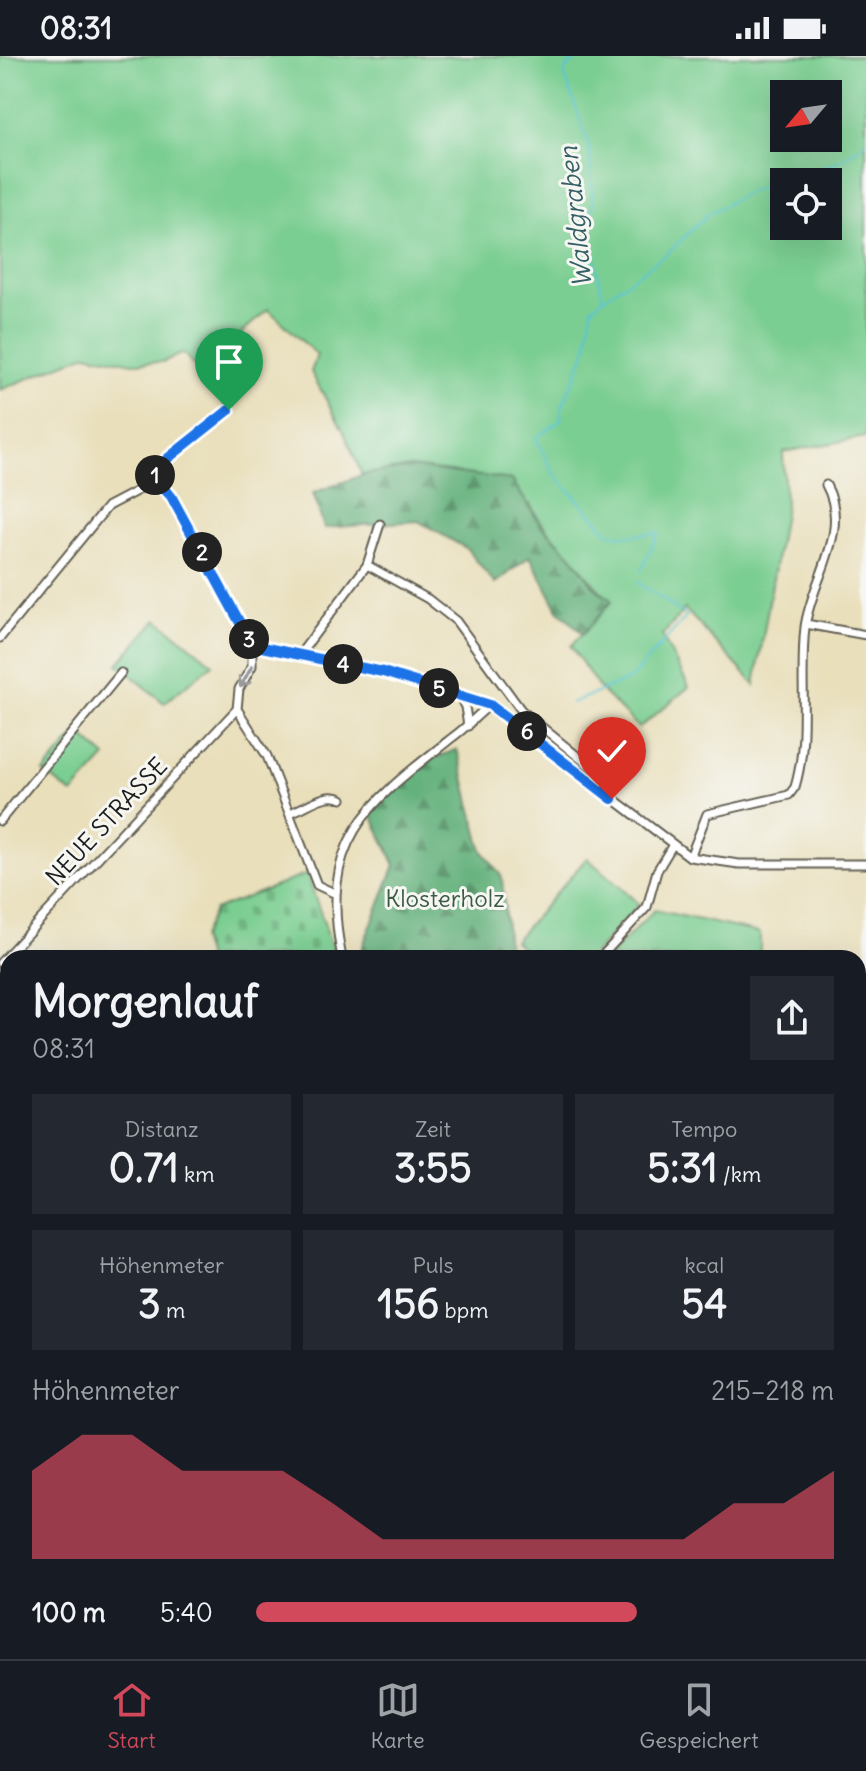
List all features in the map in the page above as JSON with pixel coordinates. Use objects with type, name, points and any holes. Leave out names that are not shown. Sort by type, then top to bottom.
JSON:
[{"type":"street","points":[[0,638],[108,506],[150,484],[167,459],[229,410],[231,399],[226,390]]},
{"type":"street","points":[[150,484],[160,485],[171,496],[252,645],[252,666],[239,689],[237,709],[267,756],[292,812],[317,885],[334,893]]},
{"type":"street","points":[[690,857],[707,814],[789,795],[795,787],[806,624],[835,521],[835,507],[826,485]]},
{"type":"street","points":[[300,654],[367,565],[380,524]]},
{"type":"street","points":[[367,565],[428,599],[456,621],[521,710],[593,769],[595,775],[591,781]]},
{"type":"street","points":[[806,624],[866,635]]},
{"type":"street","points":[[252,645],[383,672],[490,705],[690,857],[739,864],[866,864]]},
{"type":"street","points":[[0,821],[121,673]]},
{"type":"street","points":[[459,695],[465,707],[468,726]]},
{"type":"street","points":[[340,950],[335,925],[334,893],[341,863],[363,814],[386,790],[490,705]]},
{"type":"street","name":"NEUE STRASSE","points":[[10,950],[237,709]]},
{"type":"street","points":[[292,812],[312,801],[336,796],[342,799]]},
{"type":"street","points":[[607,950],[647,907],[657,871],[672,846]]},
{"type":"green space","points":[[0,56],[866,56],[866,437],[783,452],[785,507],[755,685],[685,609],[662,636],[689,687],[639,728],[599,688],[571,646],[612,601],[548,530],[530,504],[411,467],[362,475],[344,432],[311,372],[317,355],[268,309],[224,349],[192,365],[184,353],[162,362],[133,363],[87,354],[0,390]]},
{"type":"green space","points":[[411,467],[512,480],[541,525],[572,556],[595,588],[612,601],[583,634],[558,610],[530,556],[495,584],[467,549],[418,521],[324,528],[313,493],[362,475]]},
{"type":"green space","points":[[157,619],[213,664],[164,703],[118,664]]},
{"type":"green space","points":[[78,732],[106,757],[72,794],[44,772]]},
{"type":"green space","name":"Klosterholz","points":[[457,749],[482,850],[502,877],[508,950],[361,950],[395,865],[370,811],[423,763]]},
{"type":"green space","points":[[587,858],[639,904],[598,950],[524,950],[514,941]]},
{"type":"green space","points":[[307,874],[333,950],[204,950],[201,939],[214,910]]},
{"type":"green space","points":[[654,910],[760,933],[760,950],[616,950]]},
{"type":"waterway","points":[[565,56],[569,63]]},
{"type":"waterway","name":"Waldgraben","points":[[581,56],[565,70],[565,76],[589,145],[593,202],[589,229],[603,299],[592,308],[587,348],[561,410],[561,420],[536,438],[554,474],[609,533],[621,536],[658,533],[641,571]]},
{"type":"waterway","points":[[604,298],[667,254],[708,214],[749,191],[799,178],[843,159],[866,142]]},
{"type":"waterway","name":"Waldgraben","points":[[571,703],[630,679],[687,616],[637,582]]},
{"type":"route","points":[[229,410],[167,459],[150,484],[160,485],[171,496],[252,645],[383,672],[490,705],[506,714],[612,799]]}]
